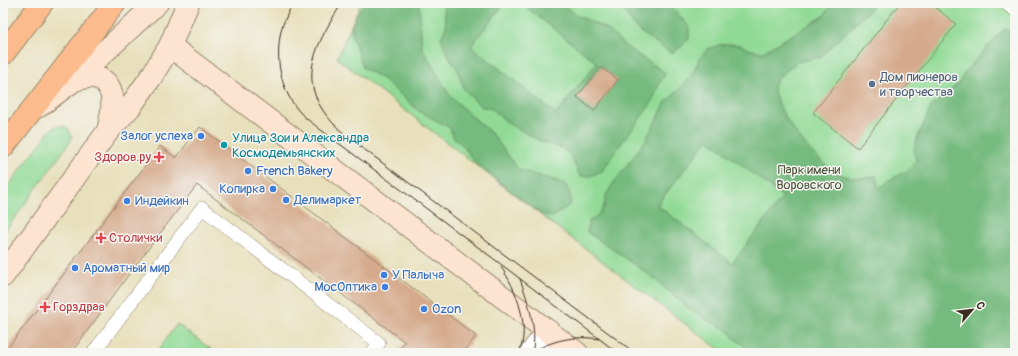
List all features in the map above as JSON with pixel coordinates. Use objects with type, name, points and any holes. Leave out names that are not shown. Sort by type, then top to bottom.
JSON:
[{"type":"main road","points":[[3,54],[42,3]]},
{"type":"main road","points":[[3,146],[115,3]]},
{"type":"main road","points":[[30,113],[74,80],[157,3]]},
{"type":"main road","points":[[3,276],[108,131],[130,107],[170,46],[188,3]]},
{"type":"main road","points":[[3,35],[3,40]]},
{"type":"main road","points":[[170,46],[577,353]]},
{"type":"main road","points":[[74,80],[98,77],[105,82],[110,89],[112,114],[108,131]]},
{"type":"street","points":[[532,353],[548,331]]},
{"type":"lane","points":[[1005,3],[1015,10]]},
{"type":"lane","points":[[93,353],[202,208],[379,343],[372,353]]},
{"type":"green space","name":"Парк имени Воровского","points":[[361,3],[1011,3],[1015,6],[1015,353],[724,353],[550,222],[337,58]]},
{"type":"green space","points":[[364,3],[419,3],[422,48],[450,96],[492,134],[519,170],[564,183],[570,193],[571,204],[553,217],[541,214],[477,165],[463,146],[454,138],[450,128],[419,111],[383,79],[363,68],[352,35],[352,24]]},
{"type":"green space","points":[[443,3],[505,3],[471,46],[556,114],[597,63],[521,3],[561,3],[575,14],[608,30],[625,46],[666,73],[660,82],[651,104],[602,171],[591,176],[580,176],[570,155],[562,148],[540,141],[509,124],[492,109],[480,106],[464,89],[457,68],[450,59],[441,38],[446,27]],"holes":[[[601,67],[618,80],[594,110],[577,97]]]},
{"type":"green space","points":[[618,3],[672,3],[673,8],[689,27],[689,39],[681,47],[671,53],[643,34],[633,25]]},
{"type":"green space","points":[[832,3],[877,3],[820,57],[797,62],[779,77],[773,87],[782,112],[798,136],[818,158],[828,167],[843,176],[867,178],[876,176],[879,189],[887,181],[908,170],[916,162],[914,150],[917,139],[931,107],[959,83],[964,73],[1004,29],[1015,30],[1015,353],[754,353],[734,338],[728,330],[707,320],[688,308],[650,275],[587,232],[589,221],[598,215],[604,206],[606,195],[646,140],[666,102],[690,78],[700,58],[708,49],[719,45],[730,44],[741,45],[751,50],[763,52],[824,16]],"holes":[[[708,139],[783,197],[732,263],[657,205]]]},
{"type":"green space","points":[[58,126],[65,126],[69,130],[72,137],[70,142],[3,234],[3,193],[51,129]]},
{"type":"green space","points":[[177,324],[216,353],[156,353]]},
{"type":"building","name":"Дом пионеров и творчества","points":[[900,3],[930,3],[956,24],[858,148],[813,113]]},
{"type":"building","points":[[601,67],[618,80],[594,111],[577,97]]},
{"type":"building","points":[[200,127],[476,336],[463,353],[396,353],[405,342],[197,185],[71,353],[4,353],[160,146],[176,158]]},
{"type":"tram line","points":[[293,3],[281,31],[279,42],[279,62],[283,83],[300,113],[618,353]]},
{"type":"tram line","points":[[342,3],[322,37],[312,68],[312,84],[317,99],[326,115],[355,143],[635,353]]},
{"type":"tram line","points":[[501,267],[512,286],[523,320],[522,343],[519,353]]},
{"type":"tram line","points":[[520,279],[529,306],[533,325],[534,344],[532,353]]},
{"type":"tram line","points":[[530,353],[555,342],[572,338],[599,339]]},
{"type":"tram line","points":[[566,353],[587,350],[614,353]]},
{"type":"place","name":"Дом пионеров и творчества","points":[[872,84]]},
{"type":"place","name":"Залог успеха","points":[[201,136]]},
{"type":"place","name":"Улица Зои и Александра Космодемьянских","points":[[224,145]]},
{"type":"place","name":"Здоров.ру","points":[[159,157]]},
{"type":"place","name":"French Bakery","points":[[248,171]]},
{"type":"place","name":"Копирка","points":[[273,189]]},
{"type":"place","name":"Делимаркет","points":[[286,200]]},
{"type":"place","name":"Индейкин","points":[[127,201]]},
{"type":"place","name":"Столички","points":[[101,238]]},
{"type":"place","name":"Ароматный мир","points":[[75,268]]},
{"type":"place","name":"У Палыча","points":[[384,275]]},
{"type":"place","name":"МосОптика","points":[[385,287]]},
{"type":"place","name":"Горздрав","points":[[45,307]]},
{"type":"place","name":"Ozon","points":[[424,309]]}]
